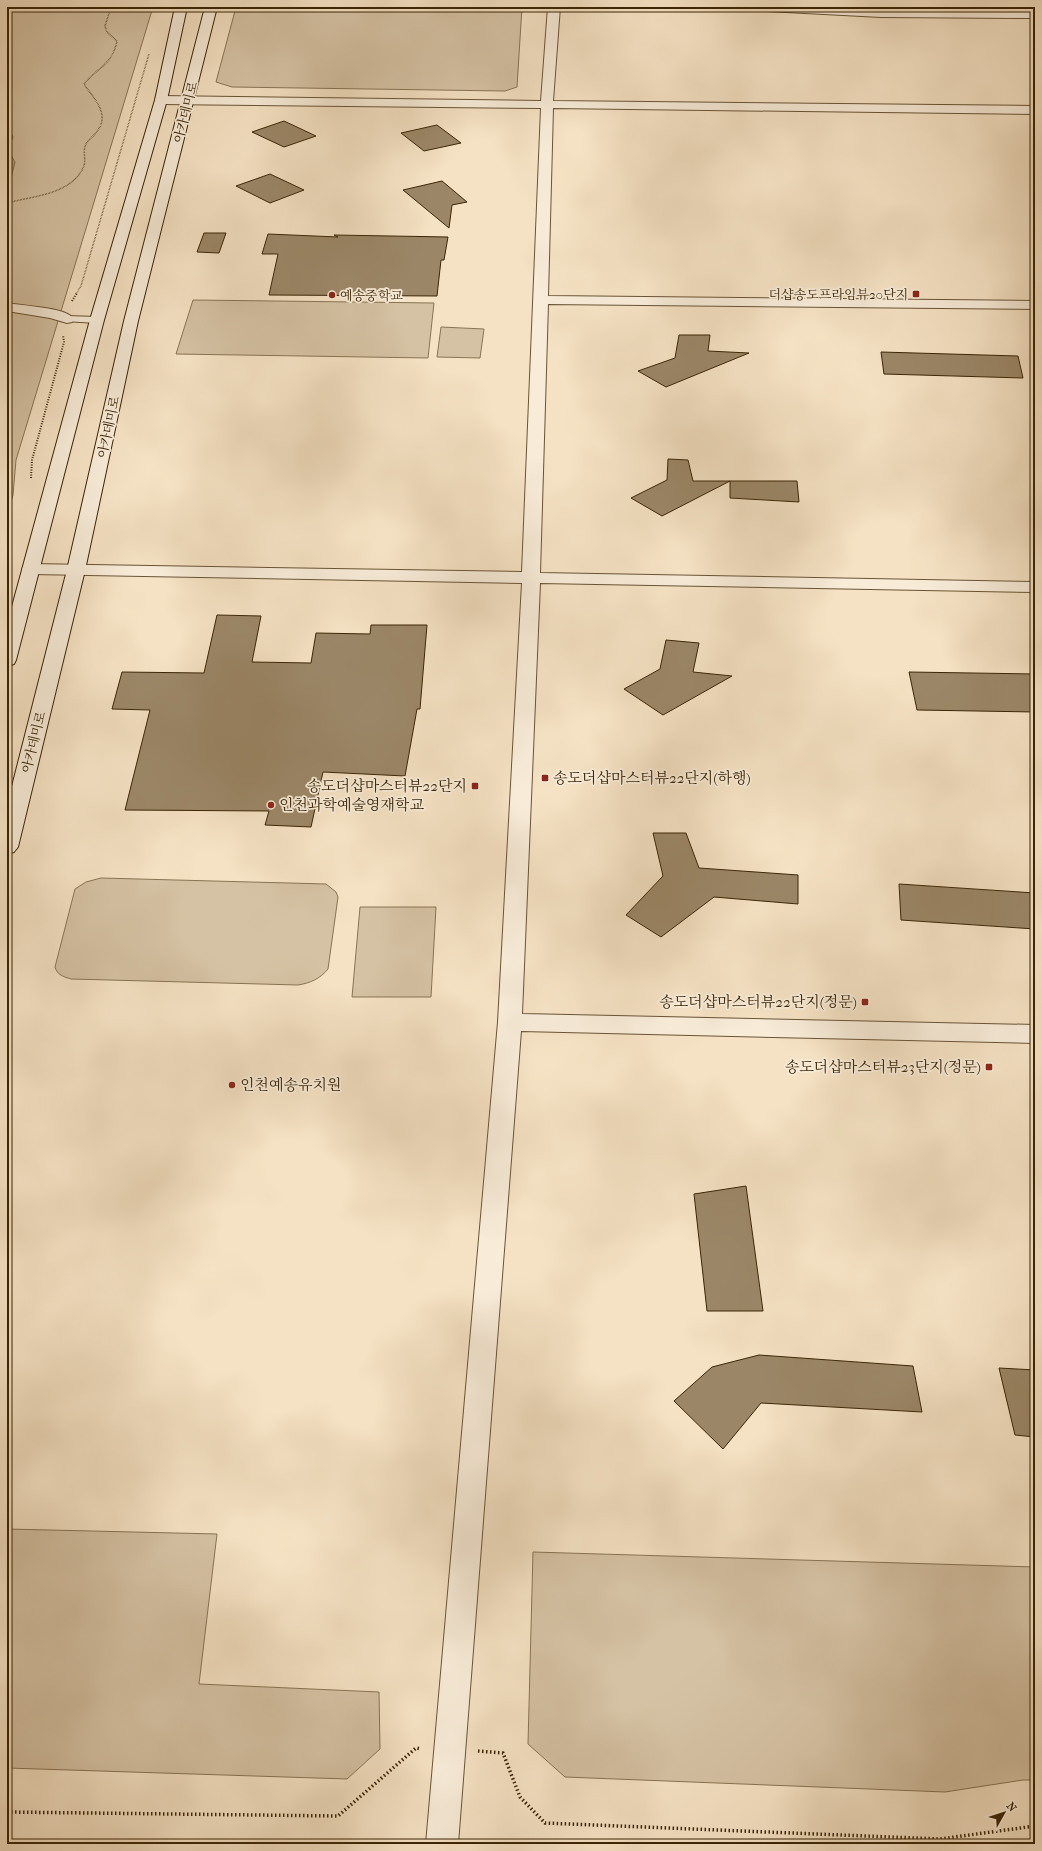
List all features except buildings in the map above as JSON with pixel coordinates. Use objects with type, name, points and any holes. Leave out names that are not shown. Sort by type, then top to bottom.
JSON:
[{"type":"street","name":"아카데미로","points":[[7,660],[97,320],[161,100],[181,7]]},
{"type":"street","name":"아카데미로","points":[[7,847],[76,570],[131,321],[211,7]]},
{"type":"street","points":[[442,1844],[510,1022],[531,578],[542,300],[547,106],[554,7]]},
{"type":"street","points":[[750,7],[881,14],[1035,15]]},
{"type":"street","points":[[161,100],[547,106],[1035,110]]},
{"type":"street","points":[[542,300],[1035,305]]},
{"type":"street","points":[[7,307],[18,310],[56,313],[65,325]]},
{"type":"street","points":[[7,318],[65,325]]},
{"type":"street","points":[[31,569],[1035,587]]},
{"type":"street","points":[[510,1022],[1035,1034]]},
{"type":"lane","points":[[65,325],[97,320]]},
{"type":"path","points":[[7,203],[60,188],[72,183],[79,176],[86,160],[84,152],[86,144],[102,124],[103,115],[101,108],[84,84],[89,77],[102,70],[114,56],[117,41],[106,31],[104,25],[106,19],[110,15],[112,7]]},
{"type":"path","points":[[71,303],[81,286],[149,52]]},
{"type":"path","points":[[31,480],[32,460],[64,342],[65,325]]},
{"type":"path","points":[[7,1812],[338,1816],[416,1748]]},
{"type":"path","points":[[503,1753],[520,1797],[544,1823],[940,1839],[1035,1826]]},
{"type":"shaded area","points":[[7,7],[153,7],[16,460],[13,495],[7,516]]},
{"type":"shaded area","points":[[236,7],[522,7],[517,87],[505,91],[232,87],[216,82]]},
{"type":"shaded area","points":[[7,132],[11,133],[13,137],[8,150],[15,162],[11,178],[7,182]]},
{"type":"shaded area","points":[[193,300],[434,303],[428,358],[176,354]]},
{"type":"shaded area","points":[[441,327],[484,329],[480,358],[437,357]]},
{"type":"shaded area","points":[[101,878],[326,884],[336,892],[338,897],[328,969],[314,980],[298,985],[71,979],[63,976],[57,972],[55,967],[75,889],[86,882]]},
{"type":"shaded area","points":[[360,907],[436,907],[431,997],[352,997]]},
{"type":"shaded area","points":[[7,1529],[217,1534],[199,1684],[379,1692],[380,1749],[347,1779],[7,1768]]},
{"type":"shaded area","points":[[533,1552],[1035,1567],[1035,1780],[1023,1780],[945,1792],[565,1777],[528,1744]]},
{"type":"place","name":"더샵송도프라임뷰20단지","points":[[916,294]]},
{"type":"place","name":"예송중학교","points":[[332,295]]},
{"type":"place","name":"송도더샵마스터뷰22단지(하행)","points":[[545,778]]},
{"type":"place","name":"송도더샵마스터뷰22단지","points":[[475,786]]},
{"type":"place","name":"인천과학예술영재학교","points":[[271,805]]},
{"type":"place","name":"송도더샵마스터뷰22단지(정문)","points":[[865,1002]]},
{"type":"place","name":"송도더샵마스터뷰23단지(정문)","points":[[989,1067]]},
{"type":"place","name":"인천예송유치원","points":[[232,1085]]}]
